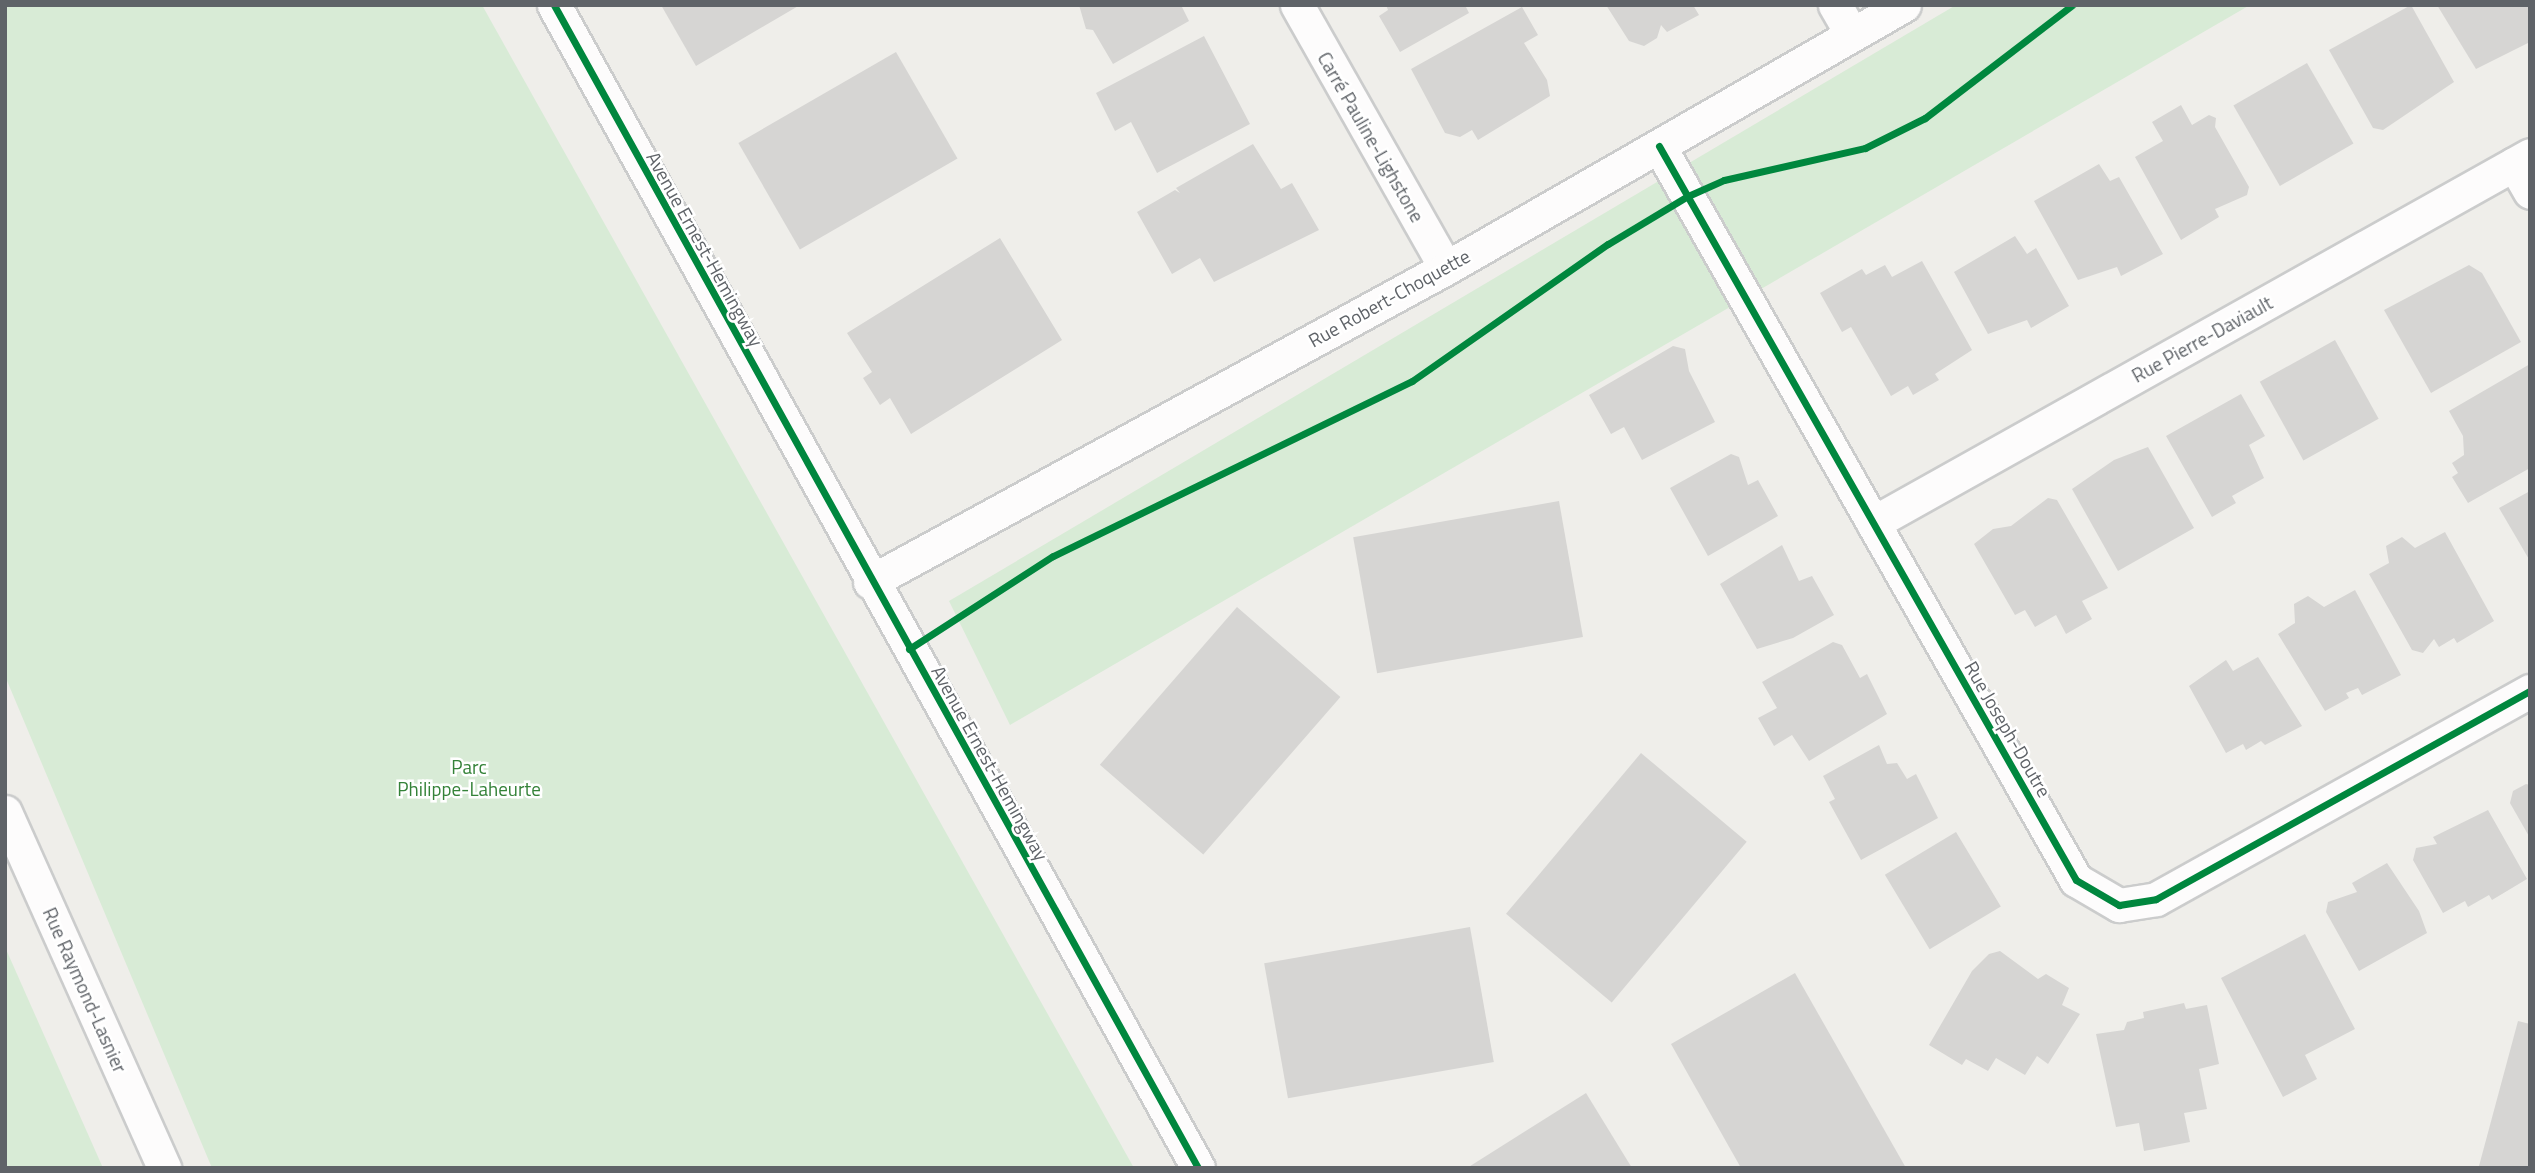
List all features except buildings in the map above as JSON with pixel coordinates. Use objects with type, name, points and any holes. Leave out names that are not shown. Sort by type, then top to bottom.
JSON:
[{"type":"street","name":"Avenue Ernest-Hemingway","points":[[554,5],[870,582],[1198,1168]]},
{"type":"street","name":"Carré Pauline-Lighstone","points":[[1297,5],[1446,268]]},
{"type":"street","points":[[1836,5],[1852,35]]},
{"type":"street","name":"Rue Robert-Choquette","points":[[870,582],[1446,268],[1904,5]]},
{"type":"street","name":"Rue Joseph-Doutre","points":[[1659,146],[2076,880],[2119,905],[2156,899],[2530,691]]},
{"type":"street","name":"Rue Pierre-Daviault","points":[[1873,523],[2524,170]]},
{"type":"street","name":"Rue Raymond-Lasnier","points":[[5,812],[164,1168]]},
{"type":"green space","name":"Parc Philippe-Laheurte","points":[[5,5],[482,5],[1134,1168],[212,1168],[5,676]]},
{"type":"green space","points":[[1956,5],[2250,5],[1010,725],[949,601]]},
{"type":"green space","points":[[5,947],[103,1168],[5,1168]]},
{"type":"cycle path","points":[[554,5],[1198,1168]]},
{"type":"cycle path","points":[[909,649],[1053,556],[1412,381],[1608,244],[1688,196],[1724,180],[1865,148],[1925,118],[2072,5]]},
{"type":"cycle path","points":[[1659,146],[2076,880],[2119,905],[2156,899],[2530,691]]}]
